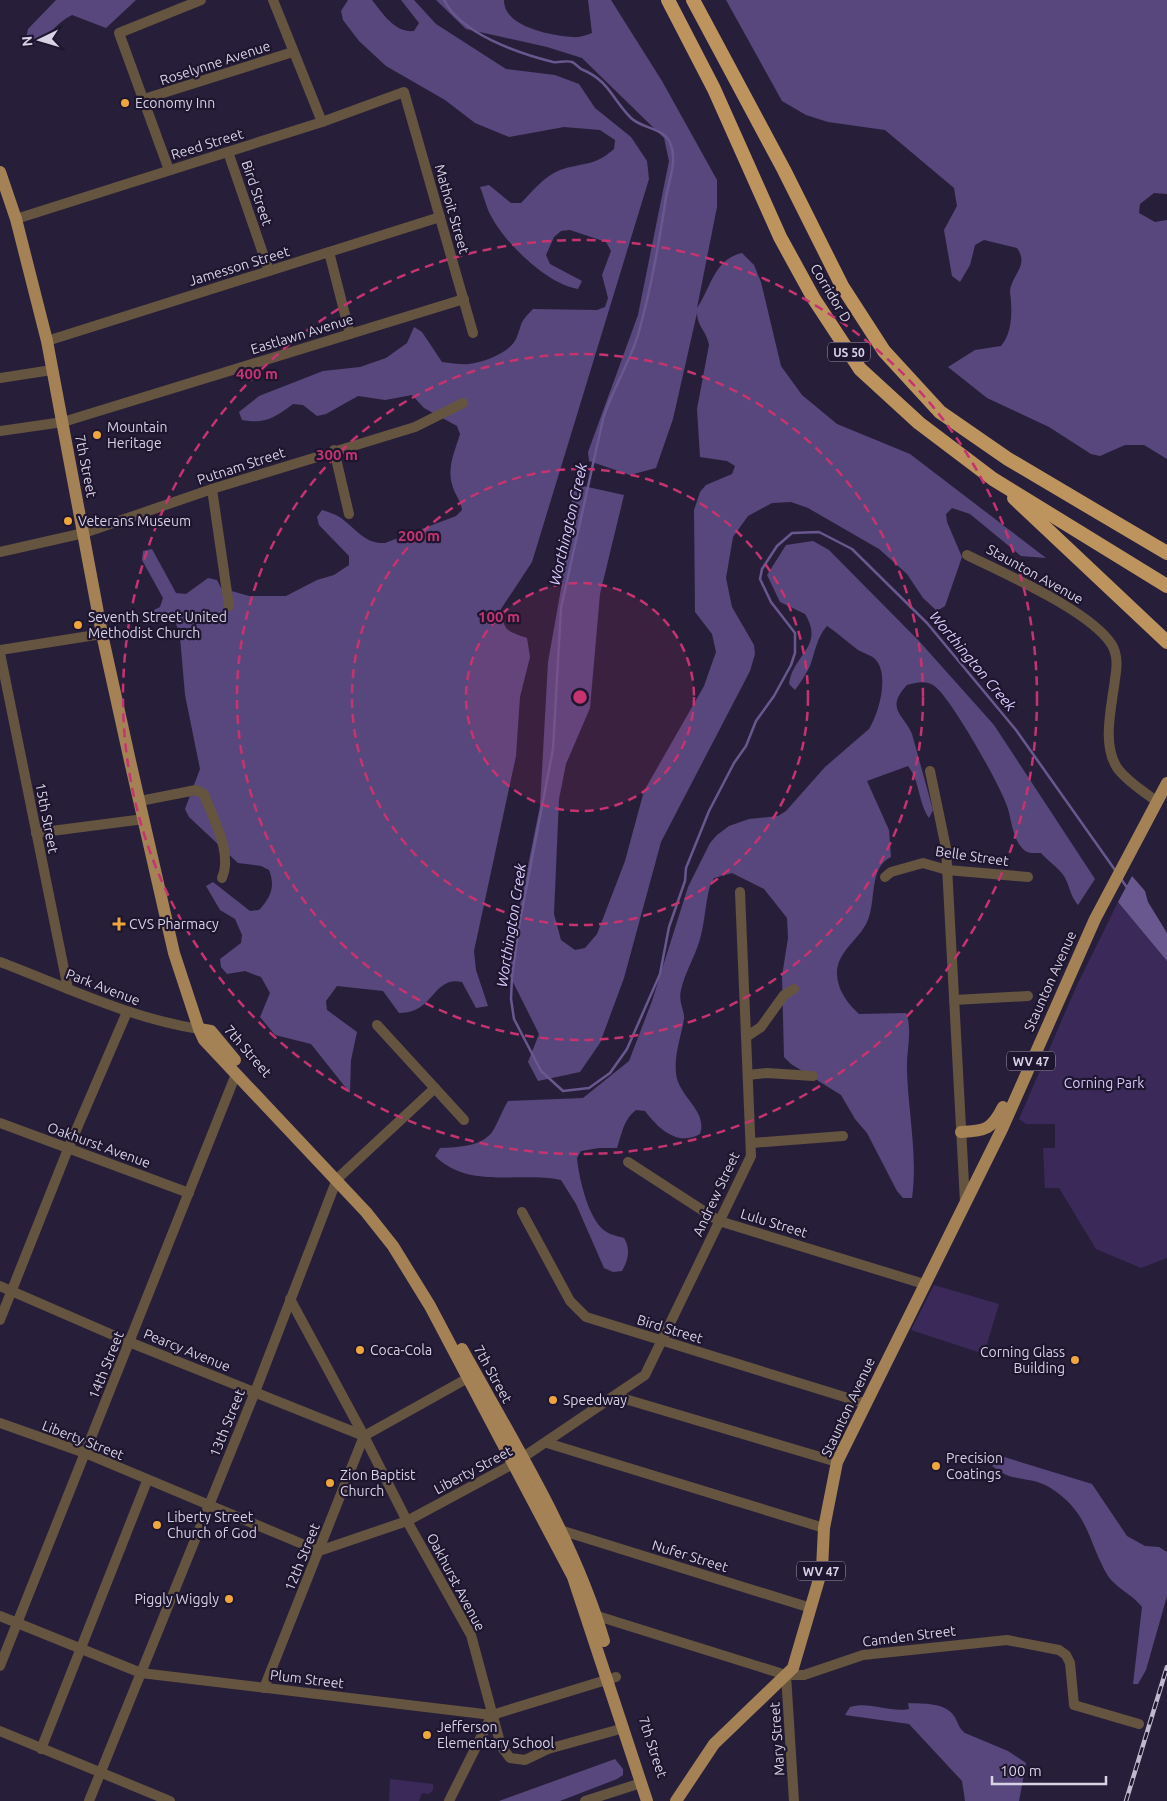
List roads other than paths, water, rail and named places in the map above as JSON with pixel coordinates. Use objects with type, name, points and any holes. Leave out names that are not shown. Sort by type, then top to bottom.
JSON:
[{"type":"highway","name":"Corridor D","points":[[668,0],[714,90],[780,236],[814,299],[860,369],[919,423],[993,479],[1167,586]]},
{"type":"highway","name":"Corridor D","points":[[693,0],[784,170],[842,286],[884,351],[940,412],[1008,459],[1167,553]]},
{"type":"highway","points":[[993,479],[1167,642]]},
{"type":"main road","name":"7th Street","points":[[0,172],[16,219],[47,340],[102,634],[174,953],[199,1029],[204,1040],[236,1074],[340,1177],[393,1246],[430,1306],[468,1378],[560,1530],[581,1573],[612,1679],[655,1801]]},
{"type":"main road","name":"Staunton Avenue","points":[[676,1801],[714,1744],[793,1668],[822,1569],[824,1528],[837,1462],[864,1403],[995,1143],[1095,919],[1167,783]]},
{"type":"main road","name":"7th Street","points":[[199,1029],[211,1031],[248,1075],[395,1235],[419,1270],[518,1462],[592,1615]]},
{"type":"main road","points":[[961,1132],[977,1132],[990,1128],[995,1122],[1021,1070],[1035,1053]]},
{"type":"main road","points":[[977,1132],[995,1143]]},
{"type":"main road","name":"7th Street","points":[[612,1679],[624,1728],[647,1801]]},
{"type":"street","points":[[170,170],[120,33],[201,0]]},
{"type":"street","points":[[273,0],[322,122]]},
{"type":"street","name":"Roselynne Avenue","points":[[144,100],[294,52]]},
{"type":"street","name":"Reed Street","points":[[16,219],[322,122],[404,92]]},
{"type":"street","name":"Mathoit Street","points":[[404,92],[474,333]]},
{"type":"street","name":"Bird Street","points":[[228,152],[269,271]]},
{"type":"street","name":"Jamesson Street","points":[[47,340],[440,217]]},
{"type":"street","points":[[329,252],[350,334]]},
{"type":"street","name":"Eastlawn Avenue","points":[[0,431],[63,422],[464,299]]},
{"type":"street","points":[[0,378],[52,370]]},
{"type":"street","name":"Putnam Street","points":[[0,552],[84,533],[334,450],[416,427],[463,403]]},
{"type":"street","points":[[334,450],[349,514]]},
{"type":"street","points":[[212,489],[229,606]]},
{"type":"street","name":"Staunton Avenue","points":[[968,555],[1068,606],[1104,634],[1112,646],[1117,663],[1109,733],[1111,750],[1117,768],[1130,781],[1156,801]]},
{"type":"street","points":[[0,651],[102,634]]},
{"type":"street","name":"15th Street","points":[[0,651],[68,989]]},
{"type":"street","name":"Staunton Avenue","points":[[930,771],[946,848],[965,1202]]},
{"type":"street","points":[[140,801],[196,790],[204,794],[222,846],[226,869],[222,878]]},
{"type":"street","points":[[36,833],[144,819]]},
{"type":"street","name":"Belle Street","points":[[885,876],[891,872],[923,863],[947,870],[1028,877]]},
{"type":"street","name":"Andrew Street","points":[[547,1443],[645,1375],[751,1156],[740,892]]},
{"type":"street","name":"Park Avenue","points":[[0,962],[127,1012],[166,1024],[199,1029]]},
{"type":"street","points":[[746,1037],[761,1027],[784,996],[794,988]]},
{"type":"street","points":[[954,1000],[1028,996]]},
{"type":"street","points":[[0,1320],[68,1149],[127,1012]]},
{"type":"street","points":[[378,1025],[464,1120]]},
{"type":"street","points":[[748,1075],[768,1073],[813,1076]]},
{"type":"street","name":"14th Street","points":[[0,1666],[236,1074]]},
{"type":"street","name":"13th Street","points":[[89,1801],[340,1177],[435,1088]]},
{"type":"street","name":"Oakhurst Avenue","points":[[0,1123],[188,1193]]},
{"type":"street","points":[[751,1143],[843,1136]]},
{"type":"street","name":"Lulu Street","points":[[628,1162],[719,1221],[924,1284]]},
{"type":"street","name":"Bird Street","points":[[522,1212],[570,1301],[579,1312],[593,1320],[864,1403]]},
{"type":"street","name":"Pearcy Avenue","points":[[0,1286],[129,1342],[364,1436]]},
{"type":"street","points":[[290,1298],[364,1436],[468,1378]]},
{"type":"street","points":[[615,1396],[837,1462]]},
{"type":"street","name":"Liberty Street","points":[[0,1423],[85,1454],[320,1551],[407,1521],[518,1462],[547,1443]]},
{"type":"street","name":"Oakhurst Avenue","points":[[364,1436],[407,1521],[471,1635],[501,1746],[510,1758],[525,1760],[548,1750],[624,1728]]},
{"type":"street","name":"12th Street","points":[[264,1688],[320,1551],[364,1436]]},
{"type":"street","points":[[547,1443],[824,1528]]},
{"type":"street","points":[[41,1749],[147,1480]]},
{"type":"street","name":"Nufer Street","points":[[560,1530],[811,1608]]},
{"type":"street","name":"Camden Street","points":[[592,1615],[786,1675],[804,1675],[863,1655],[1008,1640],[1059,1650],[1066,1655],[1070,1663],[1074,1704],[1139,1724]]},
{"type":"street","name":"Plum Street","points":[[0,1616],[141,1673],[492,1715],[612,1679]]},
{"type":"street","name":"Mary Street","points":[[786,1675],[794,1801]]},
{"type":"street","points":[[449,1801],[492,1715]]},
{"type":"street","points":[[0,1731],[100,1774],[170,1801]]},
{"type":"street","points":[[585,1801],[641,1783]]},
{"type":"waterway","name":"Worthington Creek","points":[[444,0],[463,23],[492,40],[553,62],[572,62],[591,74],[609,90],[631,118],[664,135],[668,139],[673,151],[672,171],[647,301],[634,346],[603,419],[561,608],[553,749],[519,926],[511,999],[514,1019],[541,1071],[563,1091],[589,1088],[610,1073],[627,1049],[660,974],[669,927],[685,881],[686,868],[709,811],[734,763],[746,746],[756,721],[774,696],[791,665],[795,653],[795,633],[771,602],[760,579],[762,569],[777,546],[792,533],[819,532],[852,549],[927,623],[1016,730],[1115,870]]},
{"type":"waterway","name":"Worthington Creek","points":[[1121,879],[1128,889]]},
{"type":"railway","points":[[1126,1801],[1167,1667]]},
{"type":"place","name":"Economy Inn","points":[[125,103]]},
{"type":"place","name":"Mountain Heritage","points":[[97,435]]},
{"type":"place","name":"Veterans Museum","points":[[68,521]]},
{"type":"place","name":"Seventh Street United Methodist Church","points":[[78,625]]},
{"type":"place","name":"CVS Pharmacy","points":[[119,924]]},
{"type":"place","name":"Coca-Cola","points":[[360,1350]]},
{"type":"place","name":"Corning Glass Building","points":[[1075,1360]]},
{"type":"place","name":"Speedway","points":[[553,1400]]},
{"type":"place","name":"Precision Coatings","points":[[936,1466]]},
{"type":"place","name":"Zion Baptist Church","points":[[330,1483]]},
{"type":"place","name":"Liberty Street Church of God","points":[[157,1525]]},
{"type":"place","name":"Piggly Wiggly","points":[[229,1599]]},
{"type":"place","name":"Jefferson Elementary School","points":[[427,1735]]},
{"type":"park label","name":"Corning Park","points":[[1104,1083]]}]
